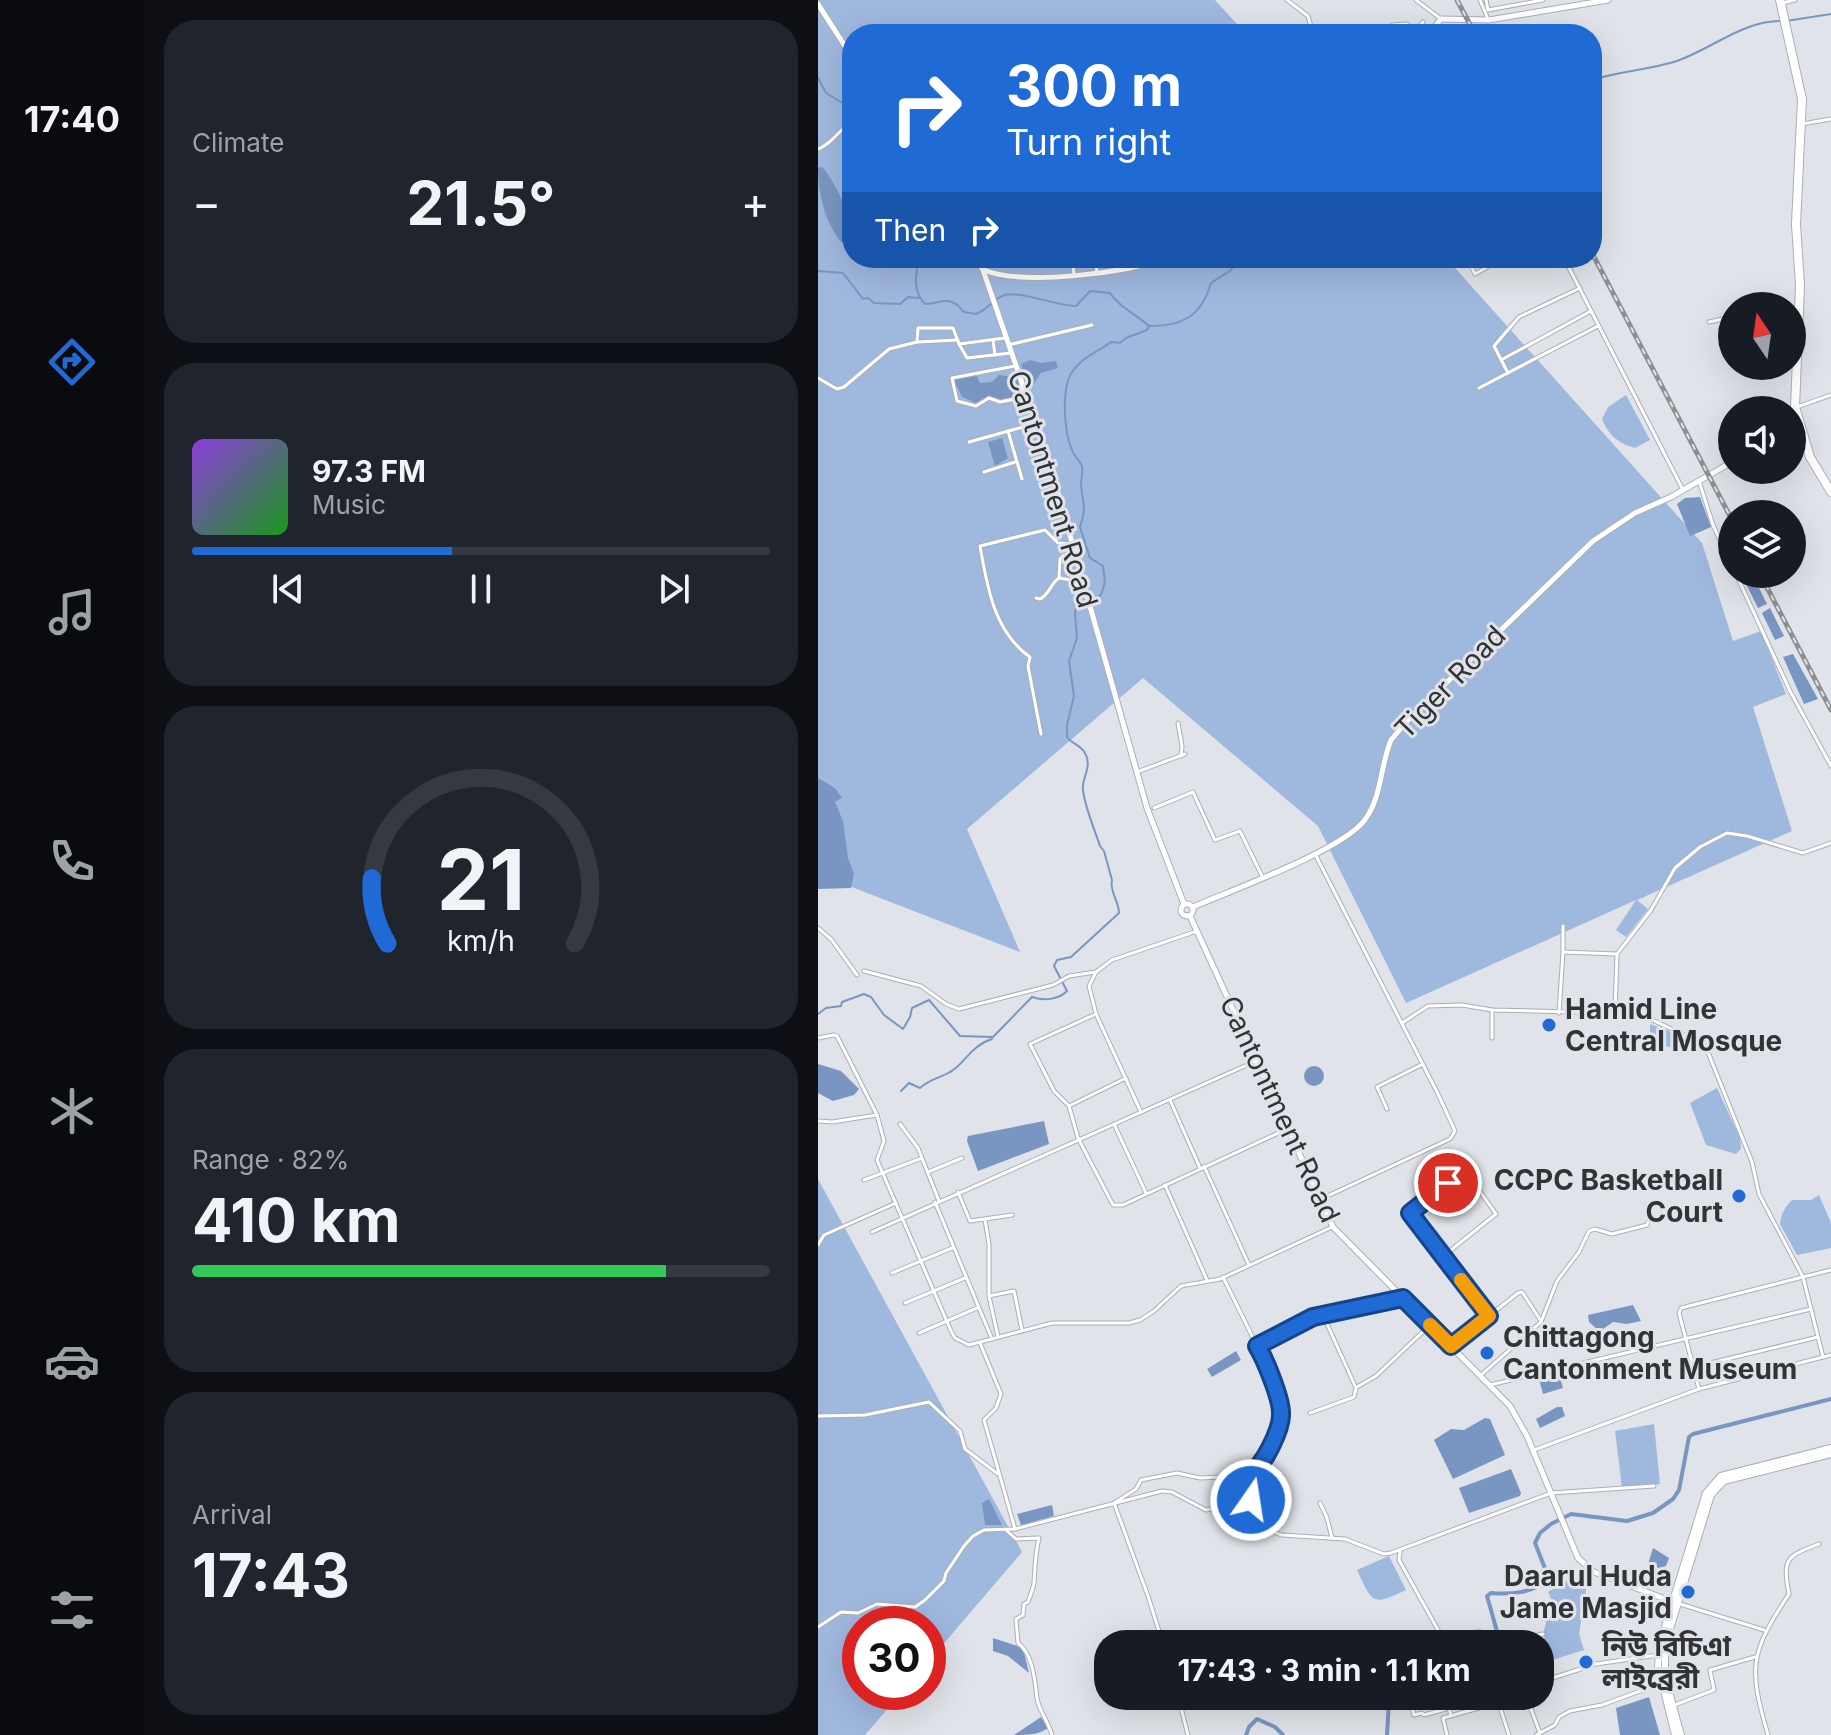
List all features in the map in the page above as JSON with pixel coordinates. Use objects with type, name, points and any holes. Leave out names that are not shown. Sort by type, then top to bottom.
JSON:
[{"type":"highway","points":[[1779,2],[1798,90],[1800,125],[1796,224],[1800,285],[1793,396]]},
{"type":"highway","points":[[1797,292],[1792,212],[1800,125]]},
{"type":"highway","points":[[1806,446],[1831,495]]},
{"type":"highway","points":[[1806,459],[1831,495]]},
{"type":"main road","points":[[1678,1735],[1662,1683],[1658,1655],[1705,1510],[1717,1487],[1735,1478],[1831,1451]]},
{"type":"main road","points":[[1674,1602],[1663,1658],[1678,1735]]},
{"type":"street","points":[[1287,0],[1308,16],[1310,24]]},
{"type":"street","points":[[1416,0],[1440,24]]},
{"type":"street","points":[[1483,0],[1488,10],[1543,0]]},
{"type":"street","points":[[1483,0],[1489,20]]},
{"type":"street","points":[[1439,21],[1489,20],[1606,0]]},
{"type":"street","points":[[1779,2],[1795,0]]},
{"type":"street","points":[[818,4],[842,41]]},
{"type":"street","points":[[1800,125],[1831,119]]},
{"type":"street","points":[[818,149],[828,145],[842,129]]},
{"type":"street","points":[[1073,268],[1074,274]]},
{"type":"street","points":[[1096,268],[1097,273]]},
{"type":"street","points":[[983,270],[995,275],[1097,273],[1142,268]]},
{"type":"street","points":[[1569,268],[1683,490]]},
{"type":"street","name":"Cantontment Road","points":[[983,270],[1036,423],[1147,808],[1184,904],[1181,913],[1190,916],[1333,1227],[1510,1406],[1533,1450],[1578,1558],[1594,1572],[1674,1602]]},
{"type":"street","points":[[1508,373],[1494,346],[1519,317],[1580,288]]},
{"type":"street","points":[[1501,360],[1591,311]]},
{"type":"street","points":[[1709,322],[1718,320]]},
{"type":"street","points":[[1008,345],[1092,325]]},
{"type":"street","points":[[1479,388],[1598,326]]},
{"type":"street","points":[[917,342],[918,328],[953,328],[967,358],[1011,353]]},
{"type":"street","points":[[818,378],[837,389],[844,387],[889,349],[917,342],[1006,338]]},
{"type":"street","points":[[993,340],[995,355]]},
{"type":"street","points":[[1016,368],[952,378],[957,401],[976,406],[989,398],[1000,402],[1027,397]]},
{"type":"street","points":[[1806,404],[1831,395]]},
{"type":"street","points":[[969,442],[1036,423]]},
{"type":"street","points":[[1008,431],[1022,479]]},
{"type":"street","points":[[984,472],[1017,462]]},
{"type":"street","name":"Tiger Road","points":[[1193,907],[1333,845],[1364,821],[1379,789],[1386,751],[1408,720],[1593,541],[1635,513],[1718,470]]},
{"type":"street","points":[[1699,481],[1718,536]]},
{"type":"street","points":[[1041,734],[1028,666],[1030,657],[1005,633],[994,608],[980,546],[1045,530],[1058,543],[1072,544]]},
{"type":"street","points":[[1059,578],[1060,559],[1064,555],[1079,567]]},
{"type":"street","points":[[1036,598],[1046,596],[1053,582],[1059,578],[1083,582]]},
{"type":"street","points":[[1742,588],[1790,691],[1831,766]]},
{"type":"street","points":[[1137,772],[1183,755],[1178,723]]},
{"type":"street","points":[[1154,808],[1193,792],[1215,840],[1240,831],[1262,876]]},
{"type":"street","points":[[1615,1013],[1617,954],[1651,910],[1675,868],[1709,840],[1727,833],[1803,853],[1831,843]]},
{"type":"street","points":[[1315,853],[1455,1131],[1450,1139],[1319,1200]]},
{"type":"street","points":[[1184,904],[1193,907],[1190,916]]},
{"type":"street","points":[[1559,1013],[1563,926]]},
{"type":"street","points":[[818,928],[831,939],[857,975]]},
{"type":"street","points":[[1141,1112],[1096,1014],[1089,986],[1096,972],[1112,960],[1197,931]]},
{"type":"street","points":[[1563,952],[1617,954]]},
{"type":"street","points":[[864,971],[921,986],[946,1004],[959,1009],[1053,985],[1069,976],[1096,972]]},
{"type":"street","points":[[1402,1023],[1428,1006],[1615,1013],[1646,1017],[1693,1039],[1707,1050],[1752,1162],[1759,1194],[1803,1277],[1823,1357]]},
{"type":"street","points":[[1492,1010],[1492,1038]]},
{"type":"street","points":[[1096,1014],[1030,1044],[1054,1091],[1069,1106],[1079,1139],[1113,1205],[1123,1205],[1287,1129]]},
{"type":"street","points":[[818,1038],[837,1036],[877,1115],[884,1141],[877,1160],[947,1321],[955,1338],[962,1343],[980,1343],[1052,1323],[1129,1323],[1140,1320],[1181,1286],[1223,1277],[1333,1227]]},
{"type":"street","points":[[872,1232],[1256,1061]]},
{"type":"street","points":[[1387,1109],[1377,1087],[1423,1064]]},
{"type":"street","points":[[1069,1106],[1126,1078]]},
{"type":"street","points":[[1170,1100],[1249,1266]]},
{"type":"street","points":[[818,1121],[832,1122],[877,1115]]},
{"type":"street","points":[[900,1124],[928,1172],[992,1339]]},
{"type":"street","points":[[1114,1124],[1147,1194]]},
{"type":"street","points":[[864,1180],[922,1158]]},
{"type":"street","points":[[928,1172],[962,1158]]},
{"type":"street","points":[[1446,1254],[1496,1214],[1469,1176],[1462,1173],[1410,1213],[1489,1316]]},
{"type":"street","points":[[1165,1185],[1208,1282]]},
{"type":"street","points":[[958,1192],[970,1221],[1012,1215]]},
{"type":"street","points":[[818,1245],[824,1235],[896,1203]]},
{"type":"street","points":[[1480,1376],[1541,1322],[1553,1289],[1579,1252],[1589,1231],[1595,1229],[1612,1234],[1647,1225],[1649,1219]]},
{"type":"street","points":[[985,1220],[989,1244],[989,1296],[998,1337]]},
{"type":"street","points":[[892,1273],[952,1248]]},
{"type":"street","points":[[1699,1389],[1679,1313],[1681,1308],[1831,1270]]},
{"type":"street","points":[[1114,1503],[1136,1489],[1141,1480],[1177,1473],[1200,1478],[1250,1473],[1257,1470],[1267,1454],[1280,1423],[1281,1411],[1257,1346],[1223,1277]]},
{"type":"street","points":[[905,1303],[965,1278]]},
{"type":"street","points":[[989,1296],[1014,1291],[1022,1330]]},
{"type":"street","points":[[1451,1346],[1522,1292],[1541,1322]]},
{"type":"street","points":[[1257,1346],[1313,1317],[1403,1298]]},
{"type":"street","points":[[919,1333],[977,1308]]},
{"type":"street","points":[[1490,1385],[1811,1309]]},
{"type":"street","points":[[1310,1413],[1354,1397],[1356,1388],[1323,1315]]},
{"type":"street","points":[[1356,1388],[1376,1376],[1430,1325]]},
{"type":"street","points":[[1694,1367],[1818,1337]]},
{"type":"street","points":[[980,1343],[1001,1394],[996,1408],[984,1420],[1015,1529]]},
{"type":"street","points":[[1533,1450],[1699,1389],[1831,1355]]},
{"type":"street","points":[[818,1416],[865,1415],[929,1402],[960,1431],[965,1449],[998,1474]]},
{"type":"street","points":[[1250,1473],[1251,1500]]},
{"type":"street","points":[[818,1627],[841,1612],[858,1613],[877,1604],[915,1607],[944,1581],[946,1573],[973,1536],[984,1530],[1015,1529],[1162,1491],[1172,1492],[1206,1510],[1251,1500],[1257,1504],[1273,1532],[1345,1539],[1384,1554],[1551,1493],[1654,1486]]},
{"type":"street","points":[[1114,1503],[1159,1630]]},
{"type":"street","points":[[1320,1503],[1332,1538]]},
{"type":"street","points":[[1005,1529],[1016,1539],[1039,1538],[1034,1558],[1033,1588],[1028,1602],[1024,1604],[1023,1615],[1016,1619],[1016,1633],[1037,1685],[1036,1701],[1052,1735]]},
{"type":"street","points":[[1768,1735],[1756,1690],[1757,1656],[1765,1630],[1789,1594],[1785,1569],[1787,1560],[1795,1553],[1819,1544]]},
{"type":"street","points":[[1402,1549],[1399,1560],[1436,1630]]},
{"type":"street","points":[[1674,1602],[1765,1630]]},
{"type":"street","points":[[1554,1677],[1596,1664],[1658,1655]]},
{"type":"street","points":[[1672,1706],[1714,1690],[1710,1670],[1757,1656]]},
{"type":"street","points":[[1530,1710],[1538,1734],[1555,1725],[1559,1717],[1570,1711],[1602,1705],[1662,1683]]},
{"type":"street","points":[[1182,1710],[1188,1735]]},
{"type":"street","points":[[1413,1710],[1414,1715],[1424,1715],[1442,1710]]},
{"type":"street","points":[[1450,1710],[1451,1716]]},
{"type":"street","points":[[1447,1735],[1443,1718],[1470,1710]]},
{"type":"street","points":[[1501,1710],[1509,1735]]},
{"type":"shaded area","points":[[818,0],[1215,0],[1237,24],[842,24],[842,268],[1455,268],[1702,543],[1733,641],[1761,631],[1786,694],[1753,707],[1792,831],[1637,900],[1648,909],[1626,937],[1616,930],[1636,900],[1406,1003],[1318,826],[1143,678],[967,829],[1020,952],[818,874]]},
{"type":"shaded area","points":[[822,167],[833,182],[842,202],[842,242],[827,216],[818,168]]},
{"type":"shaded area","points":[[1030,360],[1041,363],[1056,361],[1058,368],[1041,373],[1033,385],[1026,379],[1021,364]]},
{"type":"shaded area","points":[[999,375],[1017,378],[1025,395],[1000,401],[994,397],[985,398],[976,403],[962,397],[954,380],[977,376],[980,383],[992,382]]},
{"type":"shaded area","points":[[1626,395],[1650,440],[1635,448],[1615,438],[1602,419],[1608,407]]},
{"type":"shaded area","points":[[1002,438],[1008,458],[995,466],[988,442]]},
{"type":"shaded area","points":[[1700,497],[1711,527],[1690,536],[1677,504],[1685,498]]},
{"type":"shaded area","points":[[1748,588],[1759,588],[1767,604],[1758,608]]},
{"type":"shaded area","points":[[1770,608],[1784,636],[1775,640],[1762,613]]},
{"type":"shaded area","points":[[1793,654],[1818,699],[1804,704],[1783,657]]},
{"type":"shaded area","points":[[818,778],[835,788],[842,798],[835,802],[843,821],[848,858],[854,874],[851,888],[818,889]]},
{"type":"shaded area","points":[[1650,1024],[1674,1033],[1671,1047],[1650,1045]]},
{"type":"shaded area","points":[[818,1064],[841,1071],[859,1089],[854,1095],[833,1101],[818,1093]]},
{"type":"shaded area","points":[[1314,1066],[1321,1069],[1324,1076],[1321,1083],[1314,1086],[1307,1083],[1304,1076],[1307,1069]]},
{"type":"shaded area","points":[[1717,1088],[1740,1138],[1741,1149],[1736,1154],[1706,1145],[1690,1103]]},
{"type":"shaded area","points":[[1044,1121],[1049,1144],[978,1171],[968,1136]]},
{"type":"shaded area","points":[[818,1179],[1022,1552],[946,1641],[946,1606],[842,1606],[842,1710],[887,1710],[865,1735],[818,1735]]},
{"type":"shaded area","points":[[1819,1195],[1831,1223],[1831,1248],[1797,1255],[1780,1224],[1782,1214],[1792,1200],[1811,1200]]},
{"type":"shaded area","points":[[1633,1305],[1641,1321],[1627,1324],[1613,1322],[1603,1329],[1597,1329],[1589,1322],[1588,1315]]},
{"type":"shaded area","points":[[1236,1351],[1241,1360],[1212,1377],[1207,1369]]},
{"type":"shaded area","points":[[1559,1373],[1563,1388],[1543,1394],[1539,1379]]},
{"type":"shaded area","points":[[1562,1407],[1565,1416],[1540,1428],[1536,1419]]},
{"type":"shaded area","points":[[1485,1418],[1490,1419],[1505,1455],[1453,1479],[1434,1440],[1451,1429],[1464,1430]]},
{"type":"shaded area","points":[[1654,1424],[1660,1484],[1622,1488],[1615,1431]]},
{"type":"shaded area","points":[[1511,1469],[1520,1496],[1469,1513],[1459,1488]]},
{"type":"shaded area","points":[[989,1499],[1002,1525],[985,1525],[982,1503]]},
{"type":"shaded area","points":[[1052,1505],[1054,1516],[1021,1525],[1017,1514]]},
{"type":"shaded area","points":[[1653,1548],[1669,1558],[1666,1566],[1659,1568],[1648,1564]]},
{"type":"shaded area","points":[[1389,1556],[1406,1590],[1375,1599],[1357,1570]]},
{"type":"shaded area","points":[[1585,1569],[1589,1571],[1579,1634],[1584,1650],[1554,1659],[1554,1630],[1544,1630],[1546,1623],[1539,1606],[1551,1599],[1548,1592]]},
{"type":"shaded area","points":[[993,1638],[1023,1648],[1029,1673],[1008,1656],[993,1651]]},
{"type":"shaded area","points":[[1649,1697],[1660,1735],[1620,1735],[1616,1708]]},
{"type":"shaded area","points":[[1041,1717],[1048,1728],[1028,1735],[1014,1735]]},
{"type":"waterway","points":[[1786,21],[1831,14]]},
{"type":"waterway","points":[[1602,77],[1677,61],[1740,30],[1780,21]]},
{"type":"waterway","points":[[818,78],[826,93],[842,103]]},
{"type":"waterway","points":[[917,268],[917,288],[925,304],[950,301],[964,312],[976,314],[1009,294],[1076,306],[1090,291],[1110,293],[1118,303],[1149,326],[1171,324],[1189,317],[1202,304],[1211,283],[1232,268]]},
{"type":"waterway","points":[[818,271],[843,273],[863,299],[868,298],[874,303],[900,304],[908,297],[919,298]]},
{"type":"waterway","points":[[818,1014],[864,994],[871,997],[884,1015],[903,1029],[912,1008],[929,1000],[960,1036],[993,1037],[1032,997],[1051,999],[1067,991],[1054,966],[1057,960],[1071,957],[1119,913],[1104,851],[1084,798],[1087,758],[1081,748],[1067,737],[1074,696],[1069,661],[1077,638],[1075,613],[1076,609],[1101,595],[1105,582],[1103,566],[1090,558],[1080,527],[1084,510],[1082,466],[1069,442],[1065,399],[1069,379],[1080,362],[1111,342],[1120,343],[1147,330],[1149,326]]},
{"type":"waterway","points":[[901,1091],[909,1083],[920,1088],[950,1072],[978,1046],[992,1039]]},
{"type":"waterway","points":[[1497,1630],[1487,1596],[1491,1593],[1522,1592],[1550,1581],[1535,1543],[1540,1533],[1551,1524],[1571,1514],[1627,1521],[1653,1513],[1673,1499],[1679,1490],[1689,1437],[1693,1434],[1831,1399]]},
{"type":"waterway","points":[[1387,1735],[1388,1710]]},
{"type":"waterway","points":[[1246,1735],[1257,1719],[1275,1727],[1283,1735]]},
{"type":"railway","points":[[1457,0],[1470,24]]},
{"type":"railway","points":[[1600,268],[1722,500]]},
{"type":"railway","points":[[1767,588],[1831,710]]},
{"type":"slow traffic","points":[[1430,1325],[1451,1346],[1489,1316],[1461,1280]]},
{"type":"place","name":"Hamid Line Central Mosque","points":[[1549,1025]]},
{"type":"place","name":"CCPC Basketball Court","points":[[1739,1196]]},
{"type":"place","name":"Chittagong Cantonment Museum","points":[[1487,1353]]},
{"type":"place","name":"Daarul Huda Jame Masjid","points":[[1688,1592]]},
{"type":"place","name":"নিউ বিচিএা লাইব্রেরী","points":[[1586,1662]]},
{"type":"route","points":[[1251,1500],[1250,1473],[1257,1470],[1267,1454],[1280,1423],[1281,1411],[1257,1346],[1313,1317],[1403,1298],[1451,1346],[1489,1316],[1410,1213],[1448,1183]]}]
